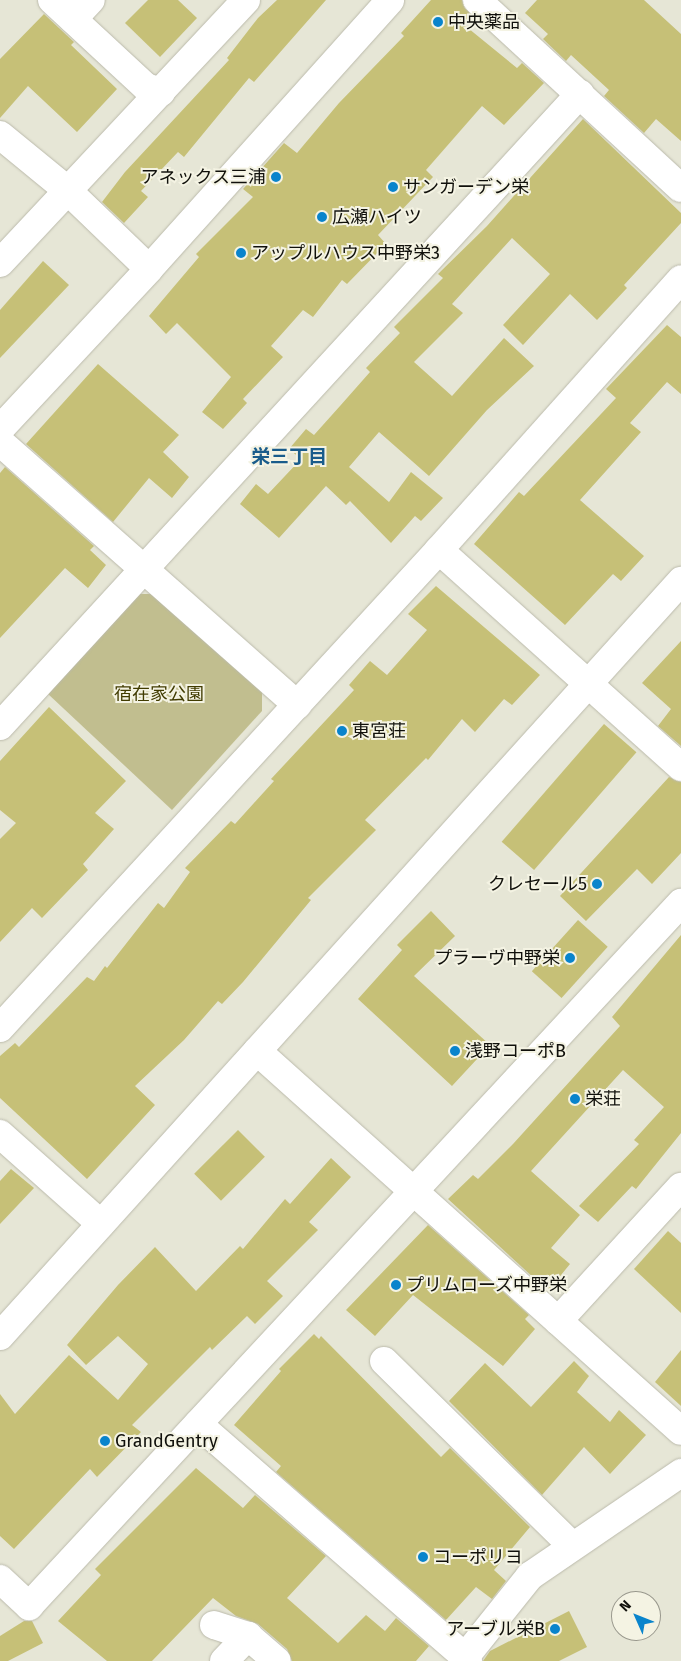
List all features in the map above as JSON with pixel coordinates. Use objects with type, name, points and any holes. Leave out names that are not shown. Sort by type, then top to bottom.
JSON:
[{"type":"street","points":[[52,0],[82,10],[146,87],[161,92]]},
{"type":"street","points":[[0,263],[66,189],[161,92],[246,0]]},
{"type":"street","points":[[0,429],[149,268],[390,0]]},
{"type":"street","points":[[477,0],[681,188]]},
{"type":"street","points":[[0,726],[580,94]]},
{"type":"street","points":[[0,135],[66,189],[149,268]]},
{"type":"street","points":[[0,1028],[438,550],[681,279]]},
{"type":"street","points":[[0,442],[297,705]]},
{"type":"street","points":[[438,550],[681,767]]},
{"type":"street","points":[[0,1336],[681,581]]},
{"type":"street","points":[[0,1579],[29,1606],[681,903]]},
{"type":"street","points":[[257,1051],[681,1431]]},
{"type":"street","points":[[0,1134],[102,1224]]},
{"type":"street","points":[[558,1321],[681,1187]]},
{"type":"street","points":[[384,1361],[572,1546]]},
{"type":"street","points":[[198,1424],[467,1659],[530,1576],[681,1473]]},
{"type":"street","points":[[214,1625],[248,1636],[277,1661]]},
{"type":"street","points":[[224,1661],[248,1636]]},
{"type":"green space","name":"宿在家公園","points":[[137,594],[160,594],[262,686],[262,711],[172,810],[47,693]]},
{"type":"building","points":[[148,0],[178,0],[197,18],[160,57],[125,23]]},
{"type":"building","points":[[277,0],[326,0],[254,82],[249,78],[184,157],[178,152],[141,191],[148,197],[124,223],[102,202],[125,172],[229,60],[227,58],[258,18]]},
{"type":"building","points":[[431,0],[462,0],[471,16],[463,24],[517,68],[522,63],[544,83],[504,125],[482,106],[426,170],[433,177],[378,235],[386,244],[347,284],[342,280],[313,317],[303,310],[271,346],[283,357],[243,399],[247,403],[223,429],[202,412],[231,377],[177,323],[166,334],[149,316],[199,257],[196,254],[253,197],[243,189],[284,143],[297,153],[339,103],[404,36],[401,33]]},
{"type":"building","points":[[537,0],[644,0],[681,34],[681,141],[656,119],[644,133],[604,96],[609,90],[571,55],[566,61],[543,39],[548,34],[525,13]]},
{"type":"building","points":[[44,14],[74,42],[71,45],[117,89],[77,132],[28,86],[0,118],[0,59]]},
{"type":"building","points":[[583,119],[681,213],[681,223],[624,285],[627,288],[597,320],[570,294],[523,345],[503,325],[550,274],[512,238],[452,304],[463,313],[414,362],[452,396],[504,338],[534,366],[487,410],[429,476],[379,432],[349,467],[389,502],[411,472],[443,498],[421,521],[415,516],[391,543],[350,501],[346,505],[326,486],[279,538],[240,504],[256,484],[268,494],[301,459],[289,449],[306,429],[314,435],[340,406],[370,372],[366,368],[400,333],[394,327],[443,278],[438,274],[487,226]]},
{"type":"building","points":[[43,261],[69,285],[0,358],[0,310]]},
{"type":"building","points":[[667,325],[681,337],[681,394],[667,382],[630,423],[641,432],[580,500],[644,556],[621,581],[613,574],[565,625],[474,544],[519,492],[524,496],[616,398],[606,389]]},
{"type":"building","points":[[98,364],[179,435],[163,452],[189,477],[172,498],[149,478],[113,522],[26,444]]},
{"type":"building","points":[[5,467],[94,546],[90,550],[106,565],[88,588],[65,568],[0,638],[0,473]]},
{"type":"building","points":[[436,586],[540,675],[512,705],[504,699],[475,732],[462,719],[428,760],[426,758],[365,820],[376,830],[308,898],[311,900],[243,982],[222,1004],[218,1001],[184,1040],[135,1086],[155,1105],[87,1179],[0,1098],[0,1056],[15,1043],[19,1047],[87,977],[94,981],[105,966],[107,968],[158,903],[164,908],[190,872],[185,868],[231,821],[235,824],[274,781],[271,779],[354,690],[349,685],[370,661],[387,675],[427,630],[408,614]]},
{"type":"building","points":[[681,641],[681,746],[658,726],[671,709],[642,683]]},
{"type":"building","points":[[49,707],[126,781],[95,813],[114,829],[83,864],[88,870],[42,918],[32,908],[0,942],[0,839],[16,823],[0,810],[0,761]]},
{"type":"building","points":[[604,724],[636,752],[534,870],[502,842]]},
{"type":"building","points":[[669,777],[681,782],[681,853],[652,884],[637,869],[586,921],[560,896]]},
{"type":"building","points":[[431,911],[455,936],[414,976],[490,1045],[452,1086],[358,999],[402,950],[397,945]]},
{"type":"building","name":"プラーヴ中野栄","points":[[578,920],[608,947],[562,998],[532,971]]},
{"type":"building","points":[[681,935],[681,1133],[636,1189],[632,1186],[598,1222],[579,1206],[639,1144],[634,1140],[664,1107],[623,1070],[531,1171],[580,1215],[551,1248],[570,1264],[548,1291],[448,1199],[473,1175],[478,1179],[513,1144],[620,1026],[612,1017]]},
{"type":"building","points":[[238,1130],[265,1157],[221,1201],[194,1174]]},
{"type":"building","points":[[331,1158],[351,1177],[309,1222],[318,1230],[267,1281],[283,1296],[255,1324],[247,1316],[212,1350],[210,1347],[132,1425],[141,1432],[97,1477],[90,1469],[14,1549],[0,1536],[0,1394],[15,1414],[69,1355],[118,1400],[148,1364],[118,1336],[86,1365],[67,1345],[118,1285],[155,1247],[196,1291],[240,1246],[243,1249],[285,1199],[290,1204]]},
{"type":"building","points":[[11,1169],[34,1188],[0,1224],[0,1181]]},
{"type":"building","points":[[428,1225],[529,1315],[525,1319],[535,1329],[503,1366],[413,1295],[375,1336],[346,1310]]},
{"type":"building","points":[[668,1231],[681,1243],[681,1313],[634,1269]]},
{"type":"building","points":[[314,1334],[319,1339],[321,1336],[441,1457],[450,1448],[530,1527],[494,1570],[506,1581],[492,1599],[476,1587],[446,1620],[276,1472],[281,1466],[234,1425],[281,1371],[279,1369]]},
{"type":"building","points":[[681,1350],[681,1406],[655,1382]]},
{"type":"building","points":[[574,1361],[589,1376],[577,1392],[610,1422],[619,1410],[646,1435],[610,1474],[584,1447],[542,1495],[449,1401],[485,1363],[531,1407]]},
{"type":"building","points":[[196,1468],[243,1508],[255,1495],[326,1556],[287,1598],[338,1643],[366,1615],[385,1631],[396,1618],[429,1646],[416,1661],[292,1661],[287,1649],[258,1624],[236,1616],[213,1598],[152,1661],[107,1661],[58,1621],[101,1575],[95,1569]]},
{"type":"building","name":"アーブル栄B","points":[[569,1611],[587,1647],[559,1661],[483,1661],[490,1651]]},
{"type":"building","points":[[24,1621],[32,1621],[43,1643],[8,1661],[0,1661],[0,1636]]},
{"type":"place","name":"中央薬品","points":[[438,22]]},
{"type":"place","name":"アネックス三浦","points":[[276,177]]},
{"type":"place","name":"サンガーデン栄","points":[[393,187]]},
{"type":"place","name":"広瀬ハイツ","points":[[322,217]]},
{"type":"place","name":"アップルハウス中野栄3","points":[[241,253]]},
{"type":"place","name":"東宮荘","points":[[342,731]]},
{"type":"place","name":"クレセール5","points":[[597,884]]},
{"type":"place","name":"プラーヴ中野栄","points":[[570,958]]},
{"type":"place","name":"浅野コーポB","points":[[455,1051]]},
{"type":"place","name":"栄荘","points":[[575,1099]]},
{"type":"place","name":"プリムローズ中野栄","points":[[396,1285]]},
{"type":"place","name":"GrandGentry","points":[[105,1441]]},
{"type":"place","name":"コーポリヨ","points":[[423,1557]]},
{"type":"place","name":"アーブル栄B","points":[[555,1629]]},
{"type":"district","name":"栄三丁目","points":[[289,457]]}]
